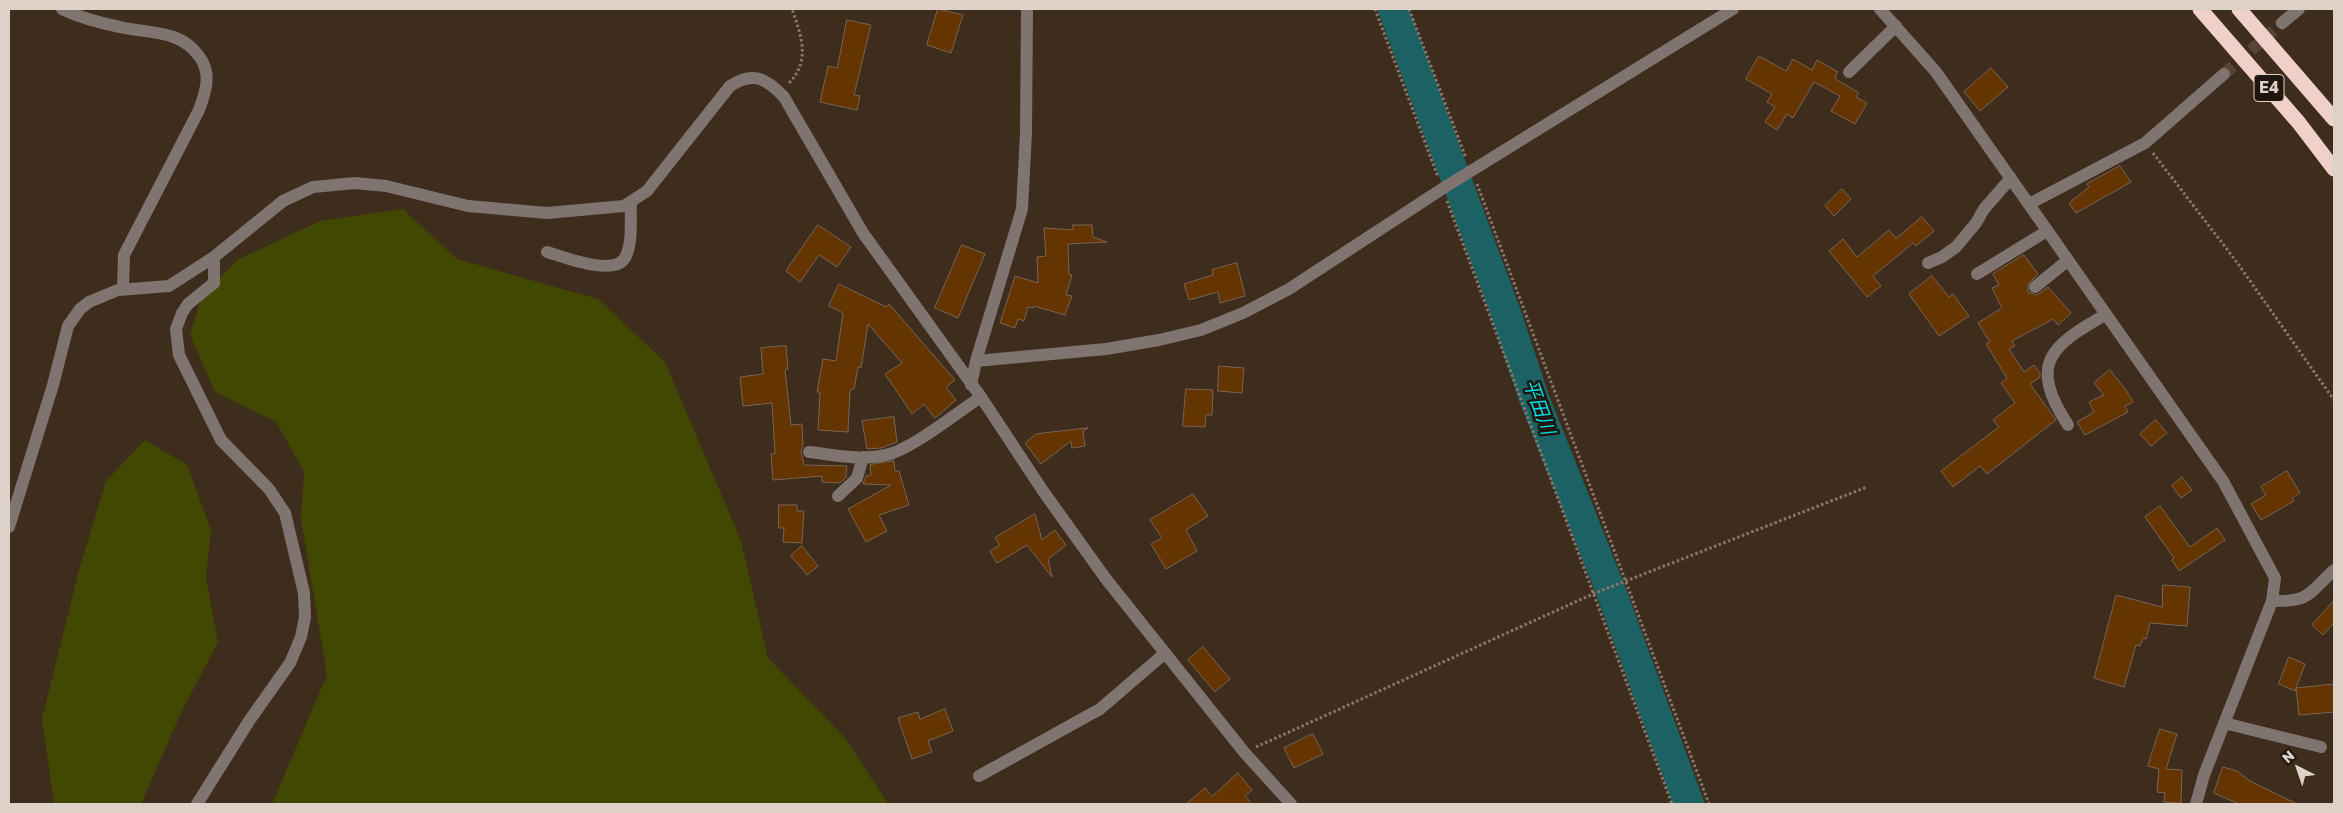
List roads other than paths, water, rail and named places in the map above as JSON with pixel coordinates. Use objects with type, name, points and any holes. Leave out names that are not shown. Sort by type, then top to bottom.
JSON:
[{"type":"highway","name":"E4","points":[[2200,9],[2299,123],[2334,170]]},
{"type":"highway","name":"E4","points":[[2239,9],[2334,119]]},
{"type":"street","points":[[62,9],[93,14],[178,38],[191,45],[205,64],[208,87],[199,110],[124,255],[123,290]]},
{"type":"street","points":[[971,385],[976,361],[1022,209],[1026,134],[1027,9]]},
{"type":"street","points":[[976,361],[1106,349],[1200,330],[1242,313],[1289,289],[1444,188],[1733,9]]},
{"type":"street","points":[[1880,9],[1936,72],[2223,481],[2275,578],[2272,601],[2204,774],[2196,804]]},
{"type":"street","points":[[2282,23],[2297,10]]},
{"type":"street","points":[[1849,72],[1896,26]]},
{"type":"street","points":[[2029,204],[2146,143],[2224,74]]},
{"type":"street","points":[[9,527],[68,326],[80,309],[88,302],[98,296],[123,290],[169,286],[214,257],[283,200],[313,187],[355,183],[386,186],[468,206],[547,213],[624,206],[647,191],[730,86],[742,79],[752,77],[765,81],[780,92],[863,233],[981,397],[1088,555],[1164,654],[1244,752],[1291,804]]},
{"type":"street","points":[[1928,263],[1942,257],[1956,247],[1976,223],[1984,209],[2011,178]]},
{"type":"street","points":[[547,252],[600,265],[618,265],[626,257],[630,239],[631,202]]},
{"type":"street","points":[[1977,274],[2047,231]]},
{"type":"street","points":[[197,804],[249,721],[290,663],[301,637],[305,617],[304,594],[285,513],[269,489],[221,440],[179,355],[176,336],[178,322],[188,304],[214,283],[214,257]]},
{"type":"street","points":[[2035,287],[2067,261]]},
{"type":"street","points":[[2068,425],[2055,405],[2048,389],[2046,378],[2053,353],[2074,332],[2105,315]]},
{"type":"street","points":[[809,452],[863,457],[892,453],[981,397]]},
{"type":"street","points":[[838,496],[857,478],[863,457]]},
{"type":"street","points":[[2272,601],[2301,599],[2311,594],[2334,570]]},
{"type":"street","points":[[979,776],[1100,709],[1164,654]]},
{"type":"street","points":[[2224,723],[2321,747]]},
{"type":"waterway","name":"平田川","points":[[1393,9],[1507,316],[1534,398],[1609,586],[1689,804]]},
{"type":"tunnel","points":[[2224,74],[2282,23]]}]
